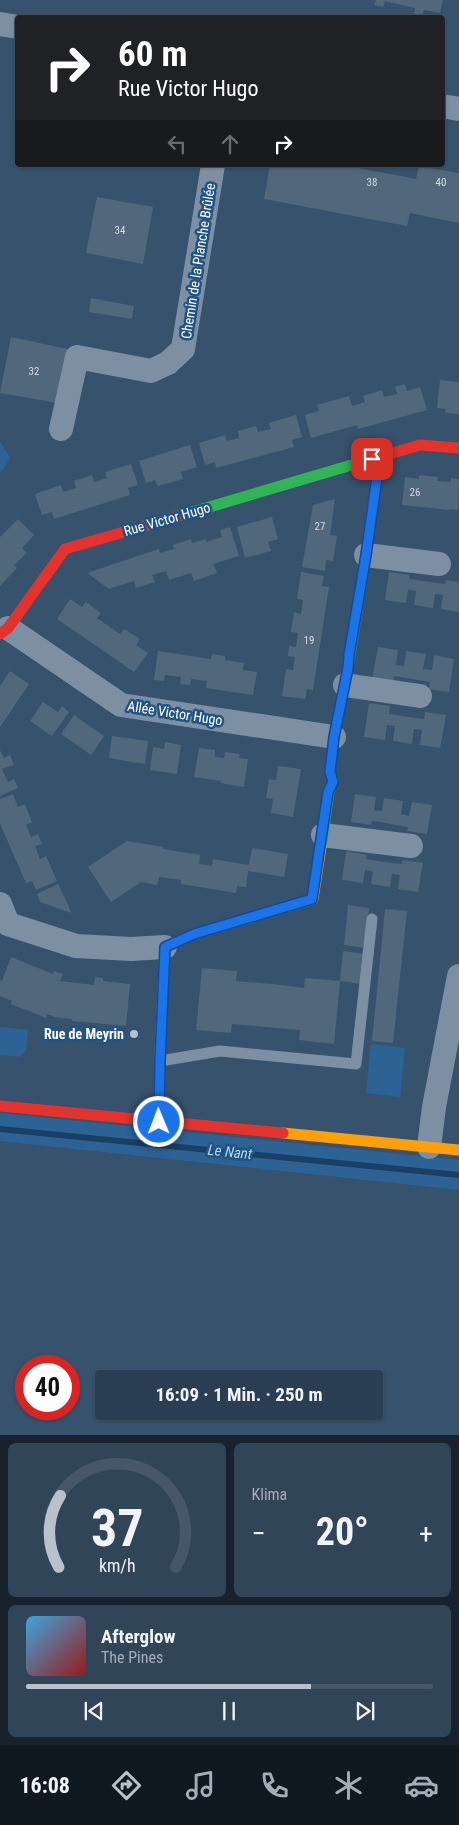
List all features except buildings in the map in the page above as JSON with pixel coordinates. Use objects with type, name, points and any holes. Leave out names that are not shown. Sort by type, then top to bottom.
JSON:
[{"type":"street","points":[[0,24],[15,26]]},
{"type":"street","points":[[445,107],[459,109]]},
{"type":"street","name":"Chemin de la Planche Brûlée","points":[[61,429],[77,357],[151,371],[168,362],[183,349],[214,167]]},
{"type":"street","name":"Rue Victor Hugo","points":[[4,631],[65,549],[420,445],[459,448]]},
{"type":"street","points":[[0,904],[8,924],[76,946],[131,949],[165,947],[194,934],[312,899],[328,792],[333,782],[330,772],[334,737],[345,685],[377,477],[372,459]]},
{"type":"street","points":[[366,555],[440,564]]},
{"type":"street","name":"Allée Victor Hugo","points":[[4,631],[121,705],[334,737]]},
{"type":"street","points":[[345,685],[420,696]]},
{"type":"street","points":[[323,835],[411,846]]},
{"type":"street","points":[[159,1122],[165,947]]},
{"type":"street","points":[[429,1147],[434,1107],[459,976]]},
{"type":"street","points":[[0,1106],[459,1150]]},
{"type":"lane","points":[[160,1061],[220,1050],[356,1064],[372,920]]},
{"type":"shaded area","points":[[0,441],[10,458],[0,474]]},
{"type":"shaded area","points":[[0,1027],[28,1030],[26,1050],[20,1057],[0,1055]]},
{"type":"shaded area","points":[[371,1044],[405,1048],[400,1097],[366,1093]]},
{"type":"shaded area","points":[[0,1113],[459,1160],[459,1190],[0,1141]]},
{"type":"waterway","name":"Le Nant","points":[[0,1129],[459,1175]]},
{"type":"traffic: fast","points":[[179,516],[372,459]]},
{"type":"traffic: fast","points":[[321,847],[329,792],[333,781],[330,772],[334,737],[348,668],[366,554]]},
{"type":"traffic: slow","points":[[159,1122],[165,947],[194,934],[313,899],[321,847]]},
{"type":"traffic: slow","points":[[283,1133],[459,1150]]},
{"type":"traffic: jam","points":[[366,554],[377,477],[372,459],[420,445],[459,448]]},
{"type":"traffic: jam","points":[[0,634],[8,628],[65,549],[179,516]]},
{"type":"traffic: jam","points":[[0,1106],[283,1133]]},
{"type":"place","name":"Rue de Meyrin","points":[[134,1034]]},
{"type":"route","points":[[159,1122],[165,947],[194,934],[312,899],[328,792],[333,782],[330,772],[334,737],[348,668],[377,477],[372,459]]}]
